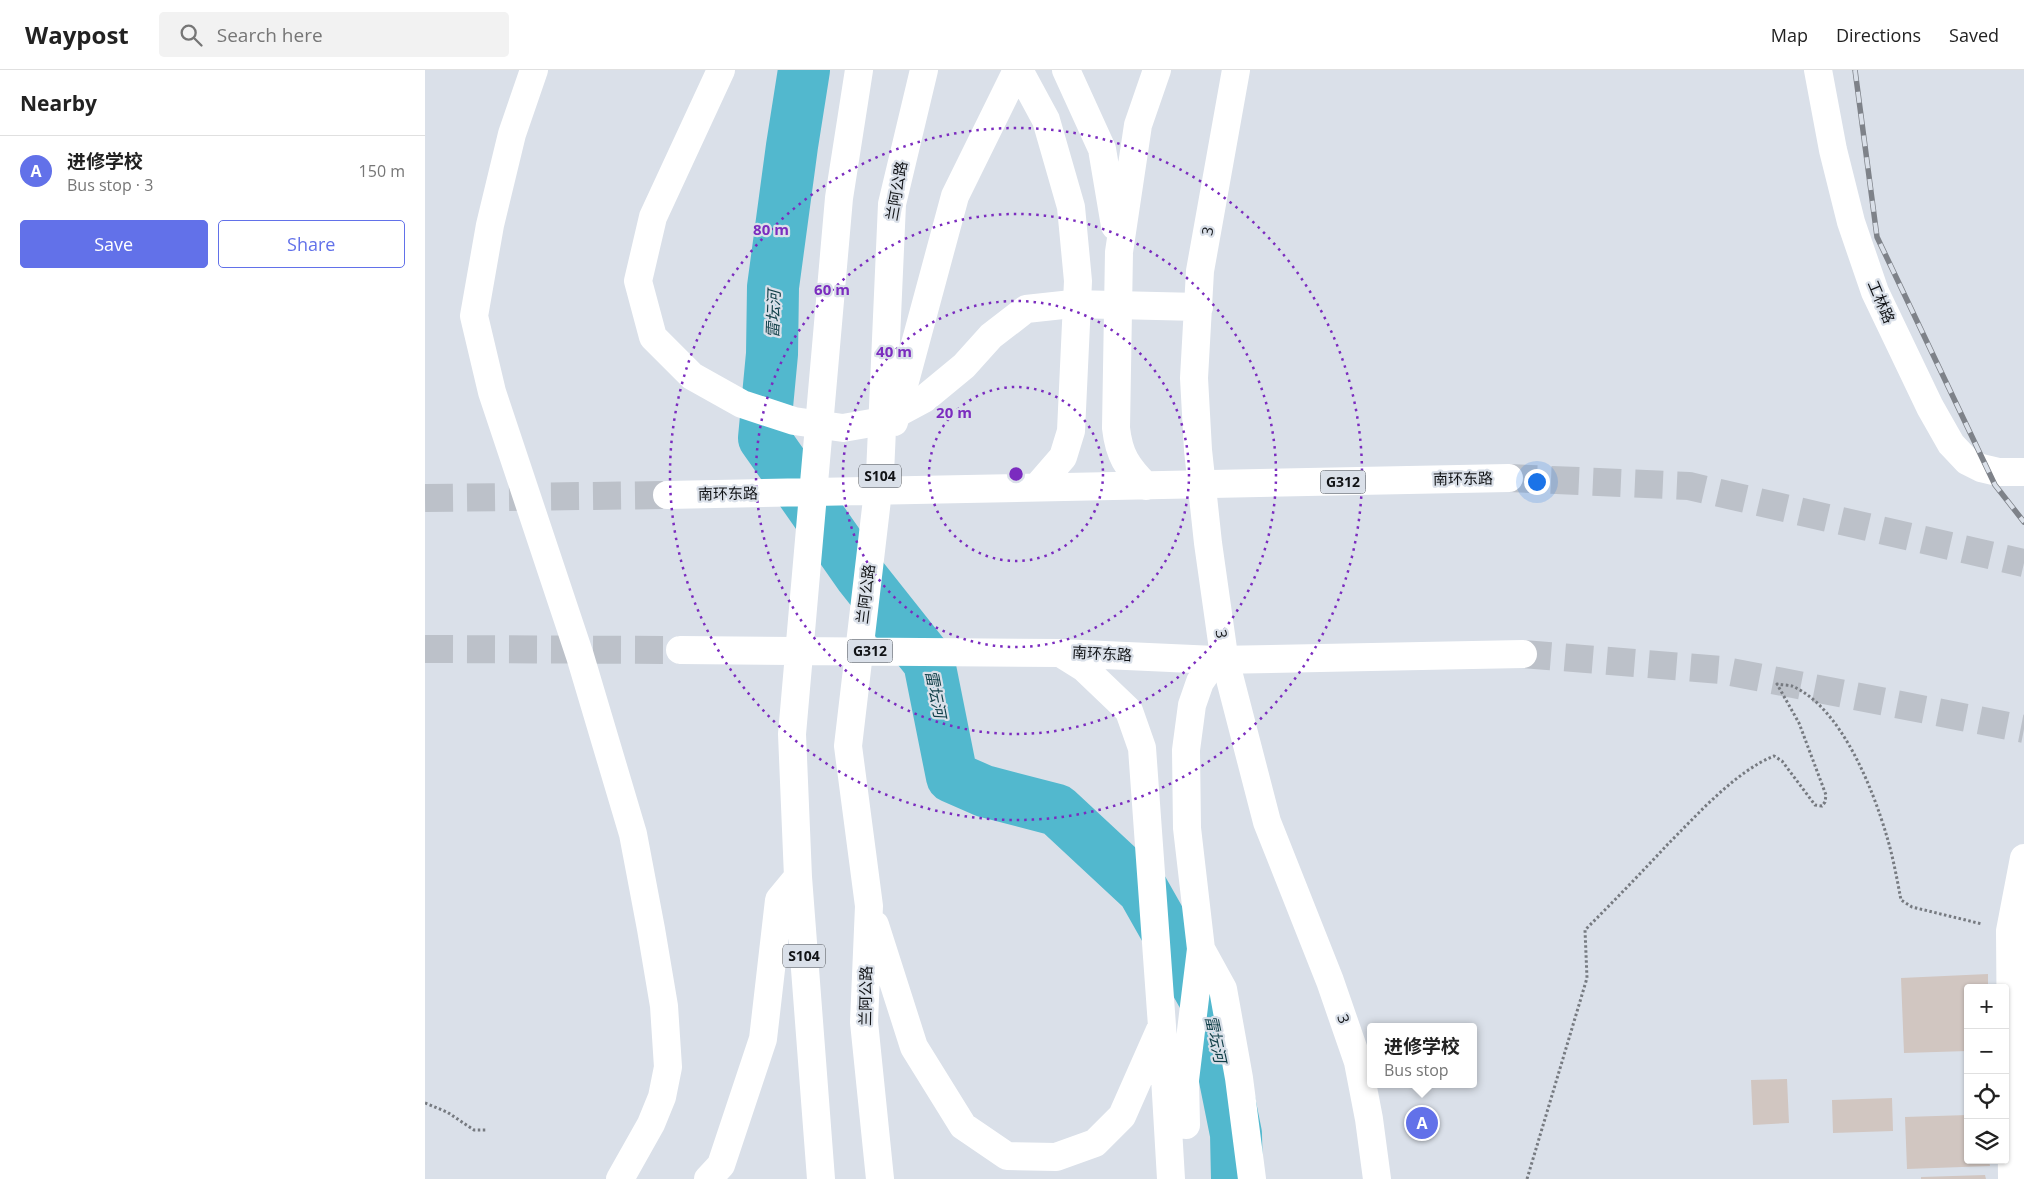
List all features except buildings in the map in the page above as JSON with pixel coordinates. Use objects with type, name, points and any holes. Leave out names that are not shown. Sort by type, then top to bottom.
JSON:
[{"type":"main road","points":[[533,70],[512,134],[490,225],[475,316],[492,392],[580,656],[633,834],[651,929],[663,1006],[668,1067],[662,1097],[651,1124],[620,1179]]},
{"type":"main road","points":[[721,70],[653,217],[638,280],[653,337],[692,376],[741,404],[794,421],[843,428],[883,421],[924,399],[965,366],[991,336],[1027,309],[1072,304],[1199,307]]},
{"type":"main road","name":"S104","points":[[821,1179],[798,877],[792,734],[839,198],[859,70]]},
{"type":"main road","name":"兰阿公路","points":[[881,1179],[874,1135],[864,1022],[869,906],[847,746],[880,474],[892,204],[924,70]]},
{"type":"main road","points":[[880,474],[955,196],[1018,70]]},
{"type":"main road","points":[[1018,70],[1045,120],[1071,207],[1078,281],[1071,431],[1063,457],[1037,487]]},
{"type":"main road","points":[[1066,70],[1102,150],[1119,252]]},
{"type":"main road","points":[[1146,486],[1130,470],[1119,447],[1116,428],[1119,252],[1138,124],[1157,70]]},
{"type":"main road","name":"3","points":[[1236,70],[1200,271],[1195,378],[1198,450],[1208,543],[1224,656],[1267,822],[1330,981],[1358,1062],[1369,1119],[1377,1179]]},
{"type":"main road","name":"工林路","points":[[1818,70],[1833,150],[1851,222],[1875,292],[1930,407],[1951,444],[1967,460],[1981,468],[1998,472],[2024,472]]},
{"type":"main road","name":"南环东路","points":[[667,495],[1509,478]]},
{"type":"main road","name":"南环东路","points":[[680,650],[1060,652],[1215,660],[1523,654]]},
{"type":"main road","points":[[1060,652],[1084,668],[1129,711],[1142,748],[1171,1179]]},
{"type":"main road","points":[[1188,1179],[1185,1080],[1201,949],[1187,828],[1186,750],[1192,705],[1199,682],[1215,660]]},
{"type":"main road","points":[[2012,1179],[2009,931],[2024,858]]},
{"type":"main road","points":[[709,1179],[721,1165],[763,1040],[779,900],[798,877]]},
{"type":"main road","points":[[869,906],[914,1047],[963,1126],[1007,1156],[1056,1157],[1095,1143],[1122,1116],[1162,1026]]},
{"type":"main road","points":[[1201,949],[1223,989],[1239,1078],[1252,1179]]},
{"type":"path","points":[[1527,1179],[1587,978],[1585,930],[1695,816],[1729,786],[1765,760],[1775,756],[1782,761],[1815,805],[1822,806],[1825,802],[1825,795],[1799,723],[1777,684],[1792,686],[1817,702],[1843,734],[1868,783],[1887,838],[1901,900],[1912,908],[2009,931]]},
{"type":"path","points":[[425,1103],[447,1112],[475,1130],[487,1130]]},
{"type":"waterway","name":"雷坛河","points":[[804,70],[773,287],[772,354],[764,438],[860,575],[929,662],[952,777],[984,791],[1057,810],[1143,890],[1211,1010],[1236,1134],[1237,1179]]},
{"type":"tunnel","points":[[1509,478],[1689,486],[2024,563]]},
{"type":"tunnel","points":[[425,498],[667,495]]},
{"type":"tunnel","points":[[425,649],[680,650]]},
{"type":"tunnel","points":[[1523,654],[1721,670],[2024,729]]},
{"type":"railway","points":[[1855,70],[1877,237],[1995,485],[2024,522]]},
{"type":"place","name":"进修学校","points":[[1422,1123]]}]
